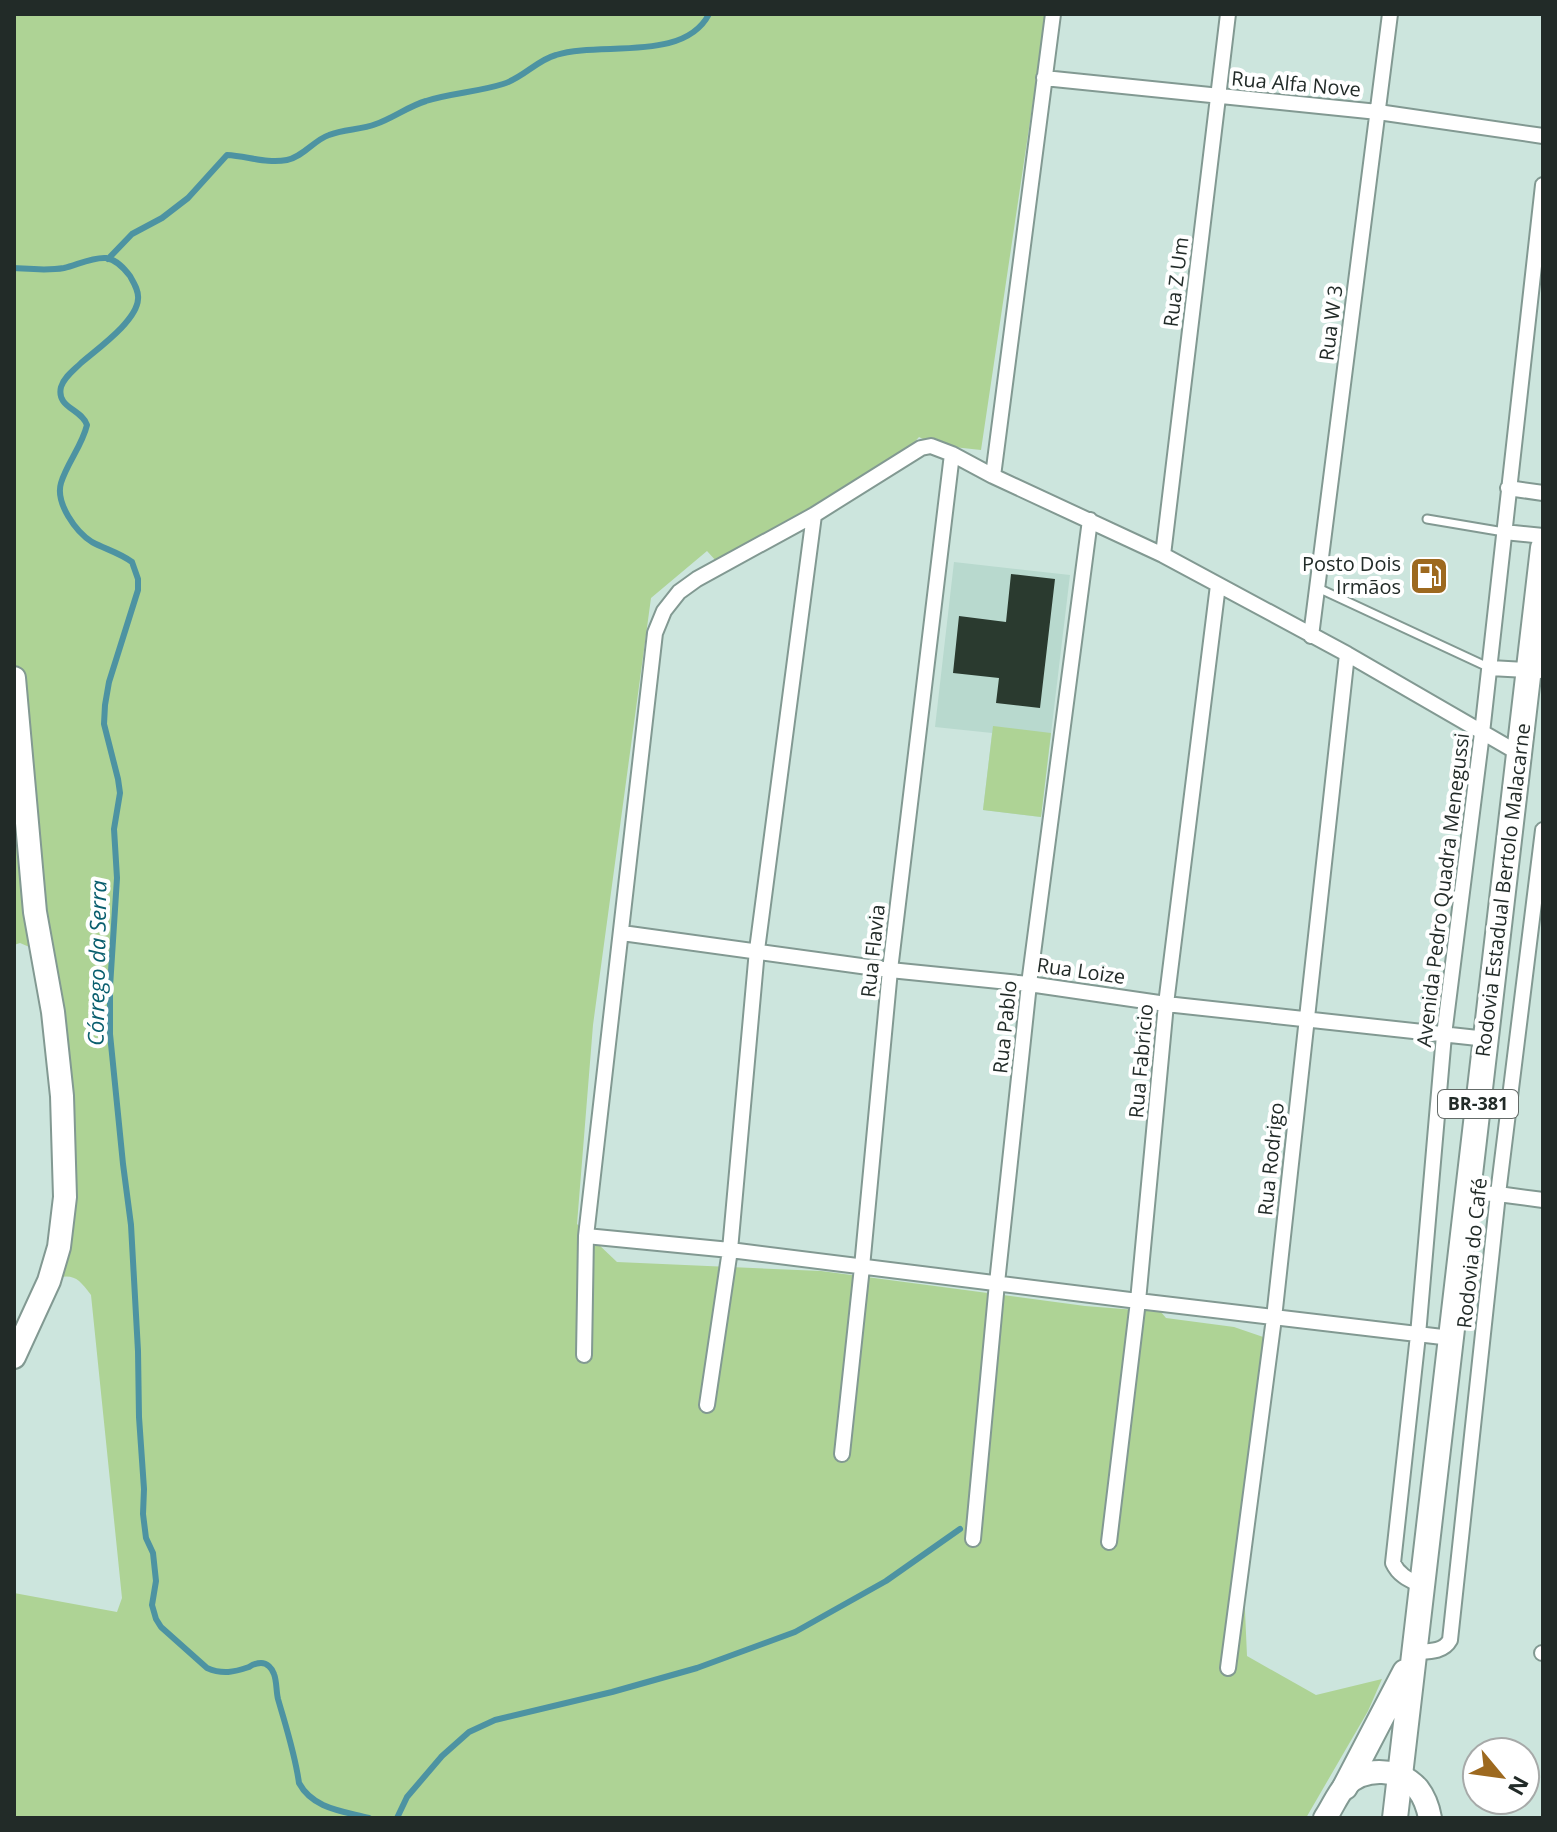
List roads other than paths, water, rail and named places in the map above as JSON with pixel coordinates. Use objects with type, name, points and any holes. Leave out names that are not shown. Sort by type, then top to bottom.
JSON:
[{"type":"main road","name":"Rodovia Estadual Bertolo Malacarne","points":[[1413,1656],[1520,754],[1536,670],[1543,548]]},
{"type":"main road","name":"BR-381","points":[[1395,1818],[1413,1656]]},
{"type":"main road","points":[[1333,1807],[1413,1656]]},
{"type":"street","points":[[993,476],[1053,14]]},
{"type":"street","name":"Rua Z Um","points":[[1163,555],[1228,14]]},
{"type":"street","name":"Rua W 3","points":[[1311,636],[1390,14]]},
{"type":"street","name":"Rua Alfa Nove","points":[[1044,78],[1378,112],[1543,136]]},
{"type":"street","name":"Avenida Pedro Quadra Menegussi","points":[[1422,1586],[1403,1576],[1393,1563],[1418,1335],[1444,1035],[1490,668],[1543,185]]},
{"type":"street","points":[[584,1355],[586,1236],[655,633],[664,611],[679,592],[697,579],[814,515],[921,448],[931,446],[1163,555],[1347,654],[1520,754]]},
{"type":"street","name":"Rua Flavia","points":[[842,1454],[890,970],[952,454]]},
{"type":"street","points":[[1508,488],[1543,493]]},
{"type":"street","points":[[707,1405],[730,1250],[757,950],[814,515]]},
{"type":"street","name":"Rua Pablo","points":[[973,1539],[1029,984],[1090,520]]},
{"type":"street","points":[[1504,532],[1543,536]]},
{"type":"street","name":"Rua Fabricio","points":[[1109,1542],[1138,1301],[1166,1004],[1218,585]]},
{"type":"street","name":"Rua Rodrigo","points":[[1228,1668],[1274,1318],[1347,654]]},
{"type":"street","points":[[1490,668],[1536,670]]},
{"type":"street","points":[[14,678],[35,912],[53,1012],[62,1096],[65,1197],[59,1247],[49,1281],[14,1357]]},
{"type":"street","name":"Rodovia do Café","points":[[1413,1656],[1446,1647],[1450,1640],[1498,1194],[1543,830]]},
{"type":"street","name":"Rua Loize","points":[[622,933],[1166,1004],[1487,1039]]},
{"type":"street","points":[[1468,1193],[1543,1200]]},
{"type":"street","points":[[586,1236],[730,1250],[1451,1338]]},
{"type":"street","points":[[1333,1807],[1357,1777],[1372,1772],[1388,1772],[1417,1787],[1426,1802],[1430,1818]]},
{"type":"lane","points":[[1427,519],[1504,532]]},
{"type":"lane","points":[[1317,588],[1490,668]]},
{"type":"waterway","points":[[108,259],[132,234],[162,218],[188,198],[227,155],[287,160],[329,135],[376,124],[426,101],[503,84],[556,55],[574,51],[640,48],[681,39],[697,29],[709,14]]},
{"type":"waterway","name":"Córrego da Serra","points":[[14,268],[58,269],[106,258],[117,262],[125,270],[135,284],[138,296],[136,307],[124,325],[62,383],[62,400],[87,425],[60,491],[64,508],[80,531],[92,542],[132,562],[138,579],[138,590],[109,682],[104,724],[120,793],[114,829],[117,878],[110,1034],[131,1225],[143,1514],[156,1581],[152,1605],[161,1627],[207,1668],[228,1672],[260,1663],[269,1666],[275,1677],[299,1783],[320,1804],[369,1818]]},
{"type":"waterway","points":[[397,1818],[407,1797],[442,1756],[469,1732],[495,1720],[697,1668],[795,1632],[886,1581],[960,1529]]},
{"type":"place","name":"Posto Dois Irmãos","points":[[1429,576]]}]
